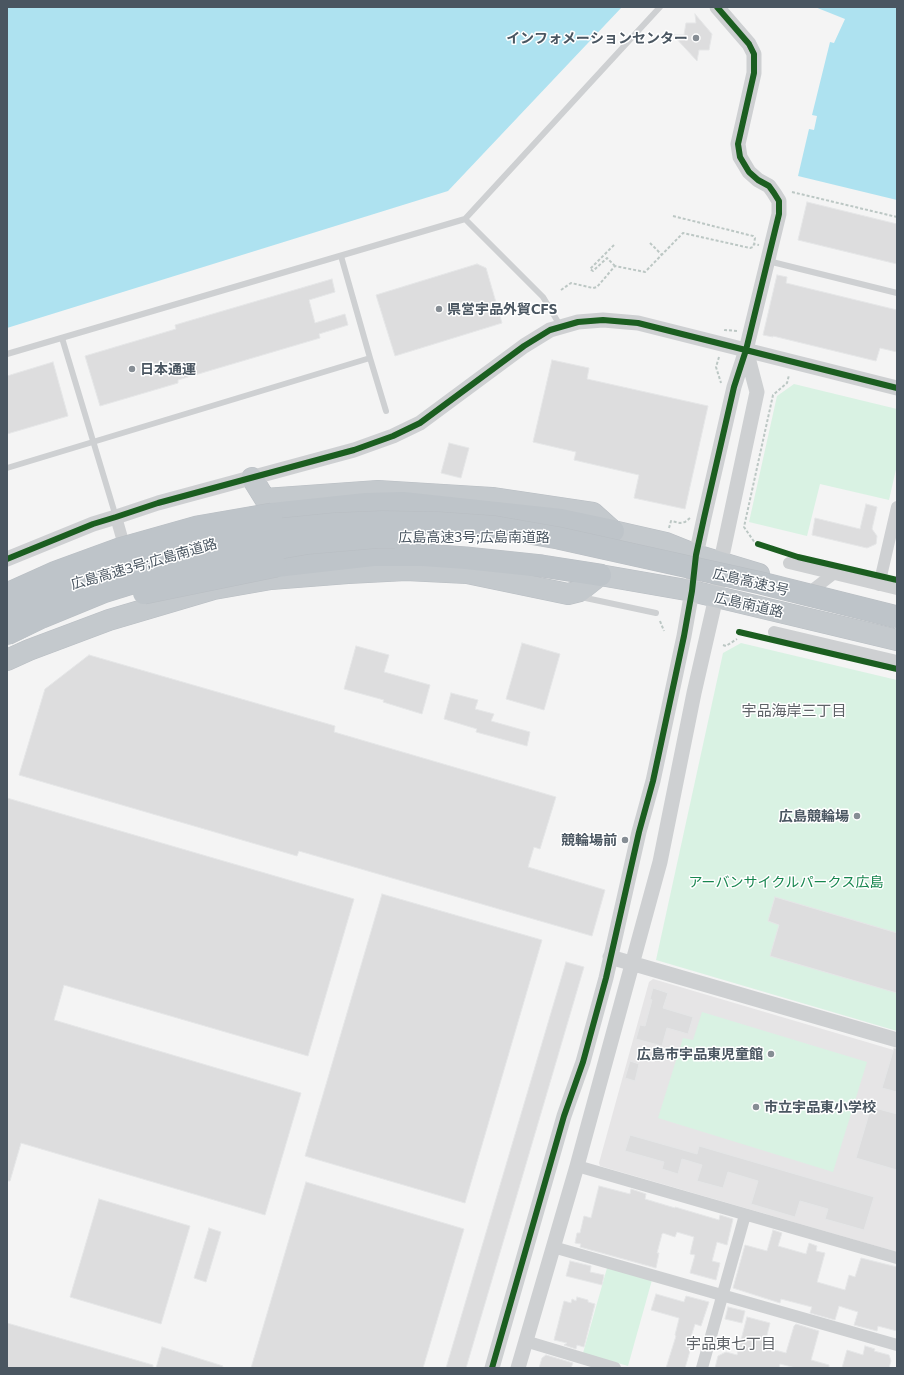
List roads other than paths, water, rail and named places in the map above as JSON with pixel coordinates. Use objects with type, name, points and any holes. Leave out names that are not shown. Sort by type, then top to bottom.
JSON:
[{"type":"highway","points":[[252,478],[265,499],[378,491],[492,498],[593,513],[613,531]]},
{"type":"highway","points":[[7,594],[56,572],[118,549],[197,527],[272,514],[366,504],[403,503],[561,520],[613,531],[666,543],[696,555],[721,561],[752,572],[897,608]]},
{"type":"highway","name":"広島高速3号;広島南道路","points":[[7,612],[47,593],[98,574],[164,555],[275,530],[358,523],[438,523],[495,527],[558,538]]},
{"type":"highway","name":"広島高速3号;広島南道路","points":[[7,634],[42,617],[103,592],[174,570],[239,555],[308,543],[377,537],[442,536],[558,538]]},
{"type":"highway","name":"広島高速3号","points":[[558,538],[761,583],[897,617]]},
{"type":"highway","points":[[7,646],[142,593],[276,566],[373,555],[423,556],[466,558],[542,566],[600,576]]},
{"type":"highway","points":[[7,660],[29,650],[109,620],[144,609],[214,589],[271,579],[406,570],[467,573],[568,594],[580,591],[600,576]]},
{"type":"highway","name":"広島南道路","points":[[600,576],[692,591],[897,640]]},
{"type":"street","points":[[492,1368],[564,1116],[583,1062],[606,978],[639,832],[653,781],[683,643],[692,591],[696,555],[734,387],[746,350],[779,214],[779,201],[769,186],[758,180],[749,172],[740,157],[738,144],[754,73],[754,54],[749,44],[717,7]]},
{"type":"street","points":[[7,559],[116,516],[158,503],[354,450],[393,436],[420,423],[524,346],[550,330],[578,322],[603,320],[638,324],[897,388]]},
{"type":"street","points":[[518,1368],[633,964],[660,862],[705,641],[716,597],[721,561],[757,392],[746,350]]},
{"type":"street","points":[[879,585],[897,507]]},
{"type":"street","points":[[116,516],[144,609]]},
{"type":"street","points":[[789,563],[897,589]]},
{"type":"street","points":[[815,588],[833,574]]},
{"type":"street","points":[[812,619],[826,644]]},
{"type":"street","points":[[774,632],[897,661]]},
{"type":"street","points":[[610,957],[897,1040]]},
{"type":"street","points":[[576,1166],[897,1258]]},
{"type":"street","points":[[702,1368],[745,1214]]},
{"type":"street","points":[[552,1247],[897,1345]]},
{"type":"street","points":[[526,1341],[615,1368]]},
{"type":"lane","points":[[7,354],[465,219],[660,7]]},
{"type":"lane","points":[[465,219],[543,297],[561,327]]},
{"type":"lane","points":[[341,256],[386,411]]},
{"type":"lane","points":[[768,261],[897,293]]},
{"type":"lane","points":[[62,338],[116,516]]},
{"type":"lane","points":[[7,468],[370,358]]},
{"type":"lane","points":[[568,594],[656,613]]},
{"type":"water","points":[[7,7],[622,7],[448,191],[7,328]]},
{"type":"water","points":[[815,7],[897,7],[897,200],[798,176],[809,129],[814,130],[817,116],[812,115],[830,42],[834,43],[845,19]]},
{"type":"place","name":"インフォメーションセンター","points":[[696,38]]},
{"type":"place","name":"県営宇品外貿CFS","points":[[439,309]]},
{"type":"place","name":"日本通運","points":[[132,369]]},
{"type":"place","name":"広島競輪場","points":[[857,816]]},
{"type":"place","name":"競輪場前","points":[[625,840]]},
{"type":"place","name":"広島市宇品東児童館","points":[[771,1054]]},
{"type":"place","name":"市立宇品東小学校","points":[[756,1107]]},
{"type":"district","name":"宇品海岸三丁目","points":[[794,711]]},
{"type":"district","name":"宇品東七丁目","points":[[731,1344]]},
{"type":"park label","name":"アーバンサイクルパークス広島","points":[[786,882]]}]
